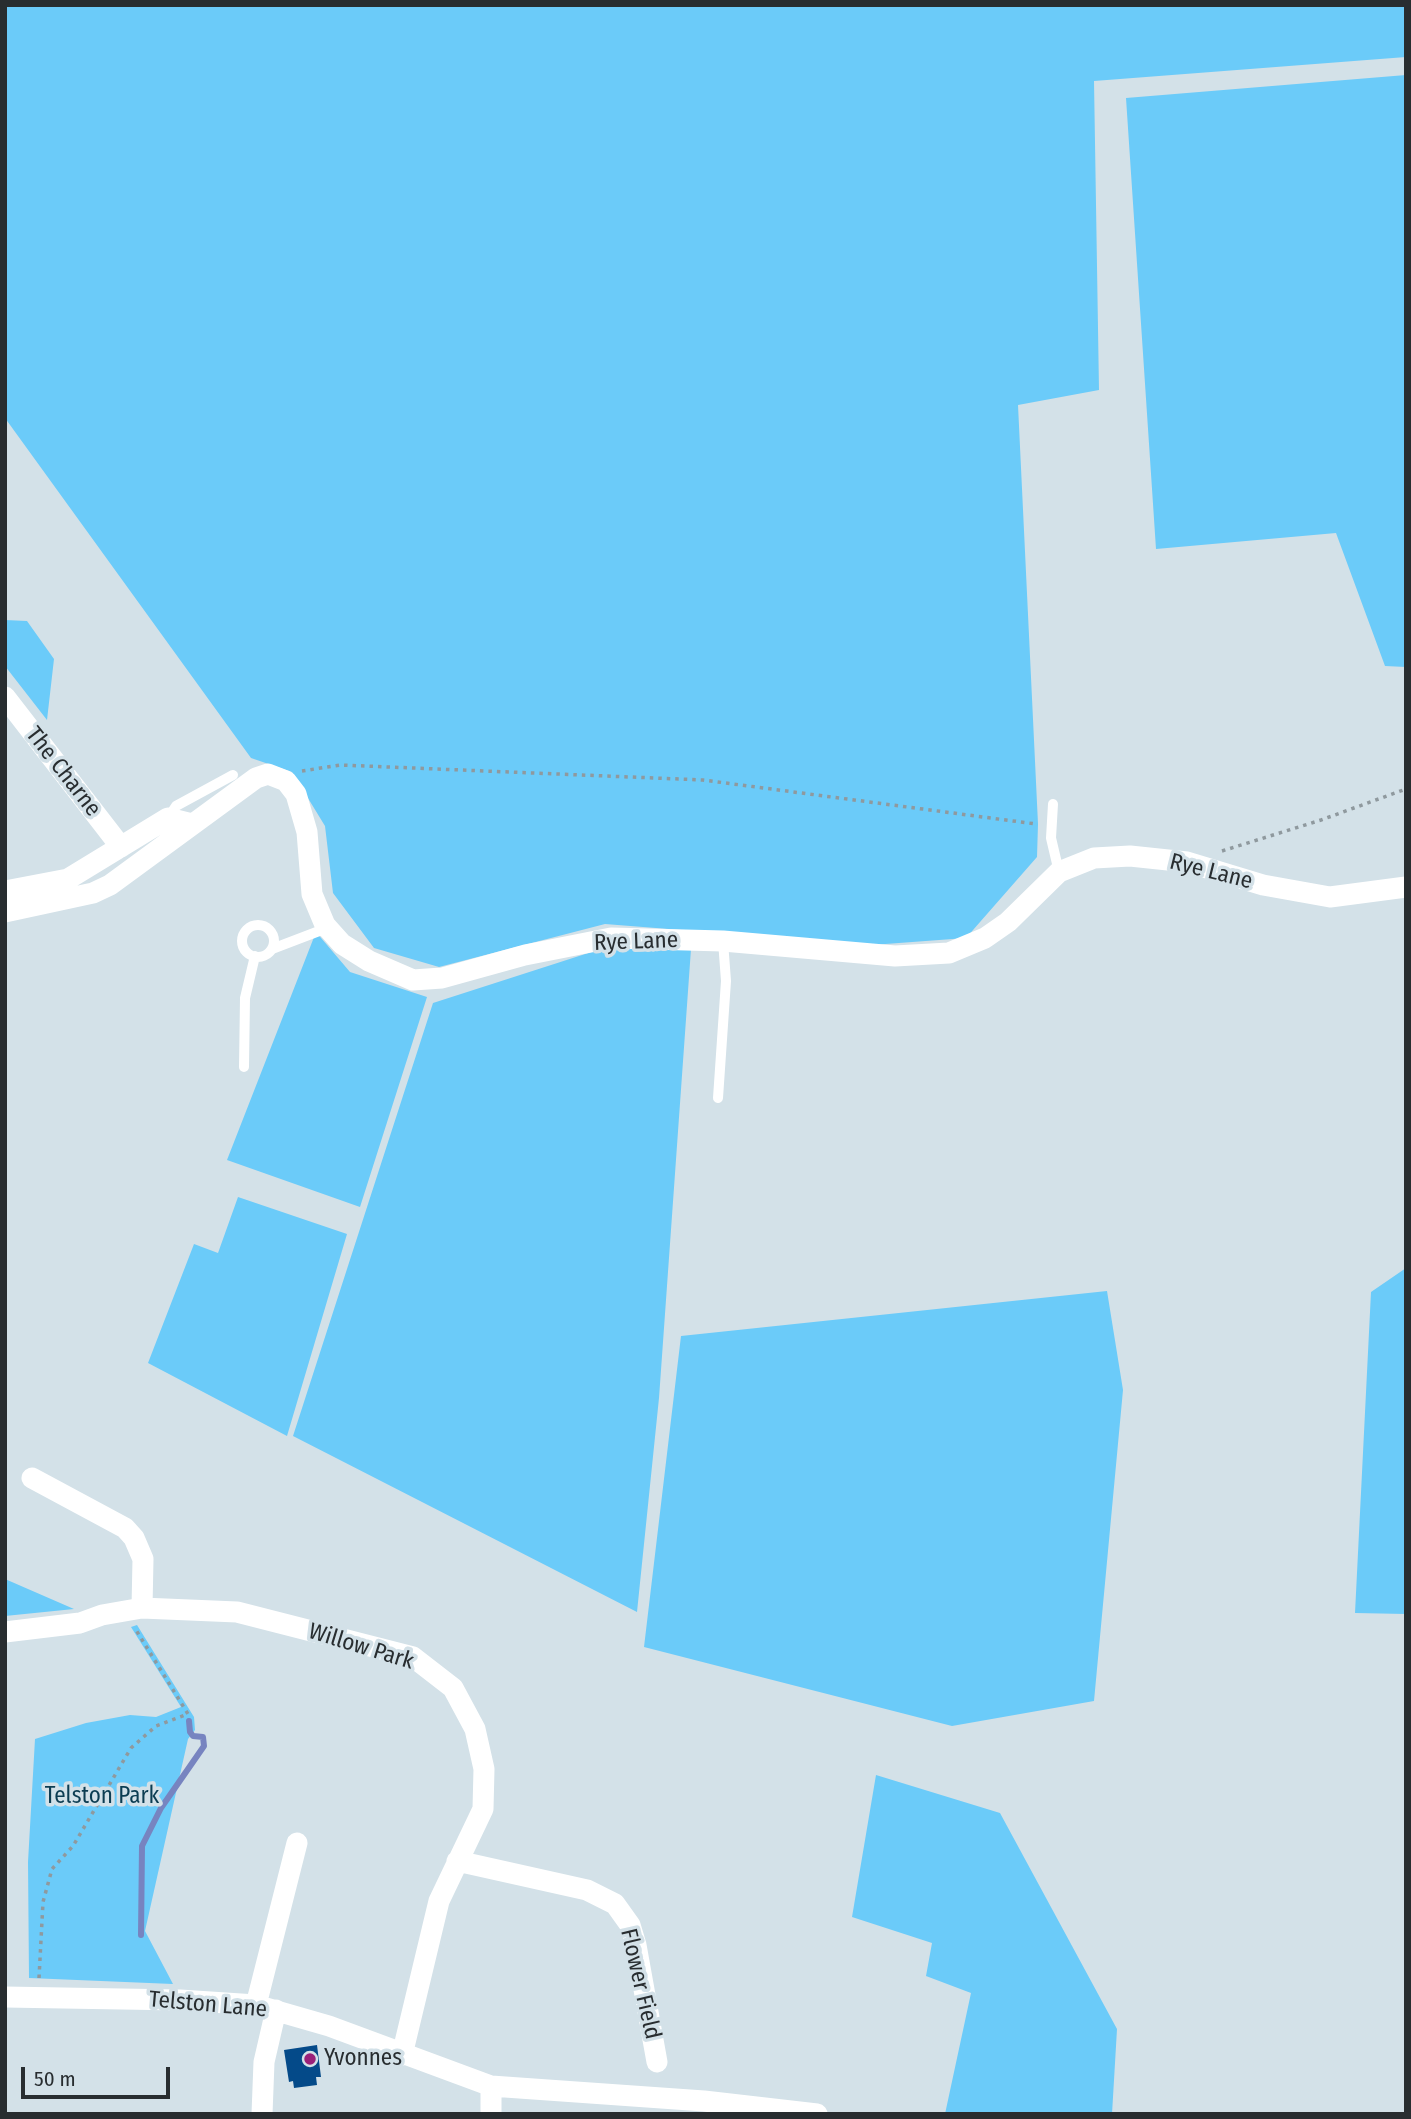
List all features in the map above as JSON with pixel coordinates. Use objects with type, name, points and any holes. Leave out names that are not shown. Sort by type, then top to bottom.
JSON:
[{"type":"street","name":"The Charne","points":[[5,697],[121,847]]},
{"type":"street","points":[[5,912],[93,893],[118,880],[256,778],[268,774],[281,778]]},
{"type":"street","name":"Rye Lane","points":[[281,778],[296,794],[304,819],[312,894],[327,928],[342,944],[369,961],[413,979],[442,978],[525,955],[611,938],[723,941],[895,956],[949,953],[985,938],[1008,922],[1059,872],[1094,858],[1130,856],[1187,862],[1263,886],[1330,897],[1406,887]]},
{"type":"street","points":[[5,891],[68,879],[168,818],[192,824]]},
{"type":"street","points":[[32,1478],[125,1528],[134,1538],[142,1559],[133,1609]]},
{"type":"street","name":"Willow Park","points":[[5,1632],[80,1623],[133,1609],[237,1612],[413,1657],[453,1688],[475,1729],[484,1769],[483,1809],[439,1901],[402,2055]]},
{"type":"street","points":[[262,2114],[266,2008],[297,1843]]},
{"type":"street","name":"Flower Field","points":[[457,1861],[587,1890],[615,1904],[630,1925],[636,1945],[657,2062]]},
{"type":"street","name":"Telston Lane","points":[[5,1997],[180,2000],[266,2008],[491,2086],[704,2101],[817,2114]]},
{"type":"street","points":[[491,2086],[491,2114]]},
{"type":"lane","points":[[168,818],[176,806],[233,775]]},
{"type":"lane","points":[[1053,804],[1051,838],[1059,872]]},
{"type":"lane","points":[[272,949],[274,939],[269,929],[254,926],[245,932],[243,943],[246,951],[255,956],[264,956],[272,949],[327,928]]},
{"type":"lane","points":[[718,1098],[726,981],[723,941]]},
{"type":"lane","points":[[244,1067],[245,998],[255,956]]},
{"type":"path","points":[[281,778],[292,772],[340,765],[703,779],[1038,824],[1051,838]]},
{"type":"path","points":[[1187,862],[1321,820],[1406,789]]},
{"type":"path","points":[[38,1997],[43,1902],[52,1869],[73,1846],[98,1807],[115,1770],[131,1748],[156,1726],[188,1714],[133,1609]]},
{"type":"green space","points":[[5,5],[1406,5],[1406,57],[1094,81],[1099,390],[1018,405],[1038,824],[1037,857],[966,938],[872,945],[605,924],[439,967],[374,948],[333,893],[325,826],[292,772],[251,758],[5,418]]},
{"type":"green space","points":[[1406,75],[1406,667],[1385,666],[1336,533],[1156,549],[1126,98]]},
{"type":"green space","points":[[5,620],[27,621],[54,659],[47,720],[5,666]]},
{"type":"green space","points":[[316,932],[350,972],[427,997],[360,1207],[227,1160]]},
{"type":"green space","points":[[607,947],[691,949],[659,1398],[637,1612],[293,1436],[433,1003]]},
{"type":"green space","points":[[238,1197],[347,1234],[287,1436],[148,1363],[194,1244],[218,1253]]},
{"type":"green space","points":[[1406,1268],[1406,1614],[1355,1613],[1371,1292]]},
{"type":"green space","points":[[1107,1291],[1123,1390],[1094,1701],[952,1726],[644,1647],[681,1336]]},
{"type":"green space","points":[[5,1579],[74,1609],[5,1616]]},
{"type":"green space","name":"Telston Park","points":[[137,1625],[194,1717],[195,1730],[188,1739],[145,1931],[173,1984],[29,1978],[28,1862],[35,1739],[86,1723],[130,1715],[156,1717],[181,1707],[131,1627]]},
{"type":"green space","points":[[876,1775],[1000,1813],[1117,2029],[1112,2114],[945,2114],[971,1993],[926,1976],[932,1943],[852,1917]]},
{"type":"building","points":[[317,2045],[321,2077],[316,2077],[317,2085],[294,2088],[293,2081],[289,2082],[284,2050]]},
{"type":"waterway","points":[[141,1935],[142,1846],[161,1808],[204,1746],[203,1737],[193,1736],[190,1732],[189,1721]]},
{"type":"place","name":"Yvonnes","points":[[310,2059]]}]
